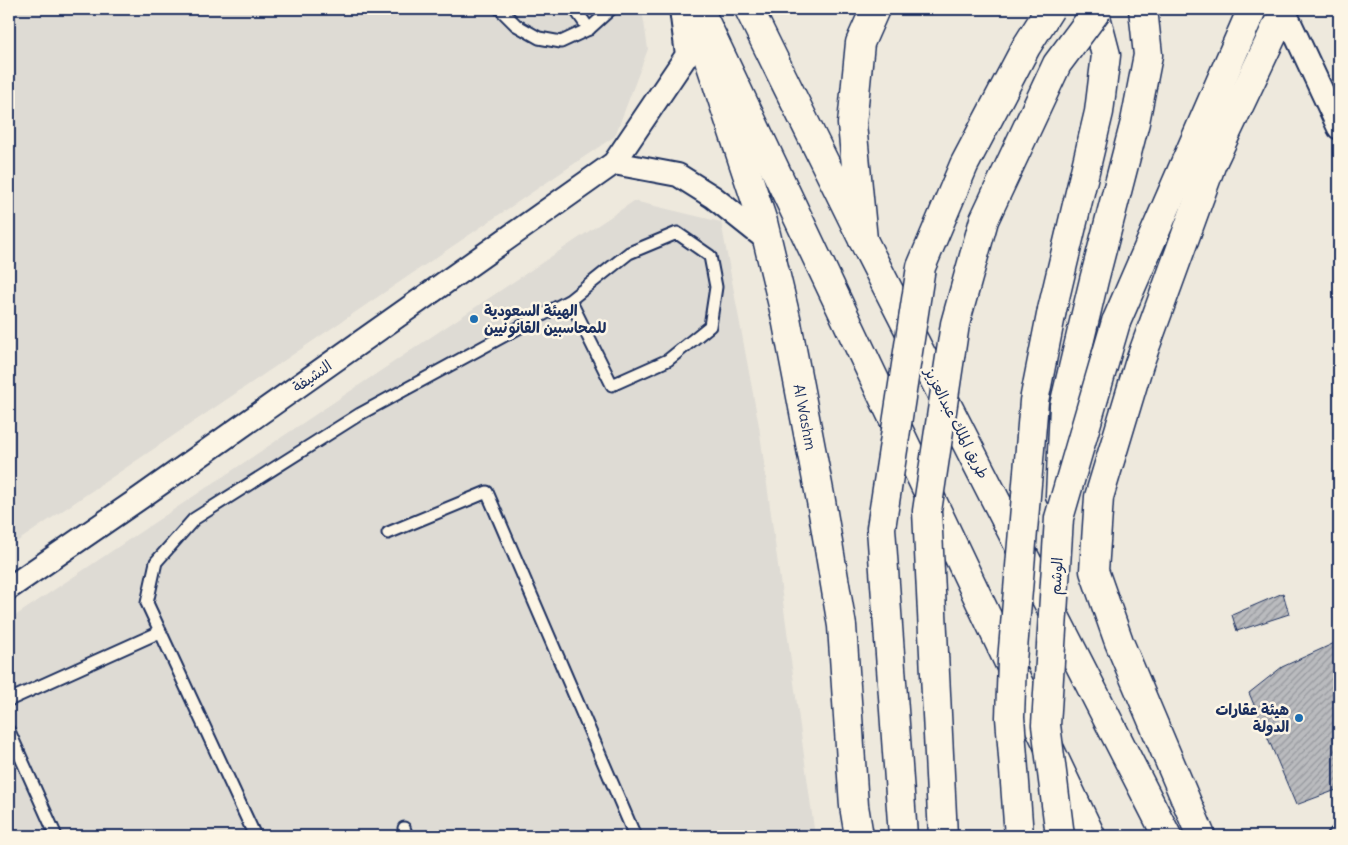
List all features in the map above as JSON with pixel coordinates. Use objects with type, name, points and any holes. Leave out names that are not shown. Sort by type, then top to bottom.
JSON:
[{"type":"main road","name":"Al Washm","points":[[692,9],[763,222],[786,318],[821,501],[842,626],[854,806],[859,836]]},
{"type":"main road","points":[[699,9],[1091,836]]},
{"type":"main road","name":"طريق الملك عبدالعزيز","points":[[749,9],[863,240],[1167,836]]},
{"type":"main road","points":[[863,240],[852,124],[860,43],[875,9]]},
{"type":"main road","points":[[902,836],[881,528],[921,267],[964,166],[1026,47],[1050,9]]},
{"type":"main road","points":[[1019,836],[1010,718],[1012,661],[1034,401],[1052,310],[1100,103],[1106,56],[1094,9]]},
{"type":"main road","points":[[943,836],[927,511],[955,324],[984,220],[1057,64],[1098,9]]},
{"type":"main road","points":[[1060,518],[1064,406],[1135,122],[1148,54],[1143,9]]},
{"type":"main road","name":"الوشم","points":[[1060,836],[1046,725],[1060,518],[1116,322],[1252,9]]},
{"type":"main road","points":[[1201,836],[1119,642],[1094,571],[1099,497],[1138,364],[1212,164],[1285,9]]},
{"type":"street","points":[[681,9],[687,55],[614,163],[678,175],[714,197],[766,240]]},
{"type":"street","points":[[1285,9],[1339,128]]},
{"type":"street","name":"النشيفة","points":[[9,588],[140,498],[614,163]]},
{"type":"lane","points":[[500,9],[516,25],[539,38],[561,42],[589,29],[611,9]]},
{"type":"lane","points":[[576,9],[589,29]]},
{"type":"lane","points":[[255,836],[147,603],[156,562],[194,519],[360,414],[570,300],[629,253],[677,233],[710,256],[716,287],[710,326],[668,360],[612,385],[570,300]]},
{"type":"lane","points":[[388,533],[487,492],[635,836]]},
{"type":"lane","points":[[9,700],[160,632]]},
{"type":"lane","points":[[9,731],[56,836]]},
{"type":"lane","points":[[1333,836],[1339,830]]},
{"type":"shaded area","points":[[9,9],[642,9],[648,49],[615,136],[9,547]]},
{"type":"shaded area","points":[[634,201],[721,222],[759,426],[815,836],[9,836],[9,620]]},
{"type":"building","points":[[1283,593],[1289,614],[1237,631],[1232,615]]},
{"type":"building","name":"هيئة عقارات الدولة","points":[[1339,641],[1339,789],[1296,805],[1249,693],[1282,667]]},
{"type":"place","name":"الهيئة السعودية للمحاسبين القانونيين","points":[[474,319]]},
{"type":"place","name":"هيئة عقارات الدولة","points":[[1299,718]]}]
